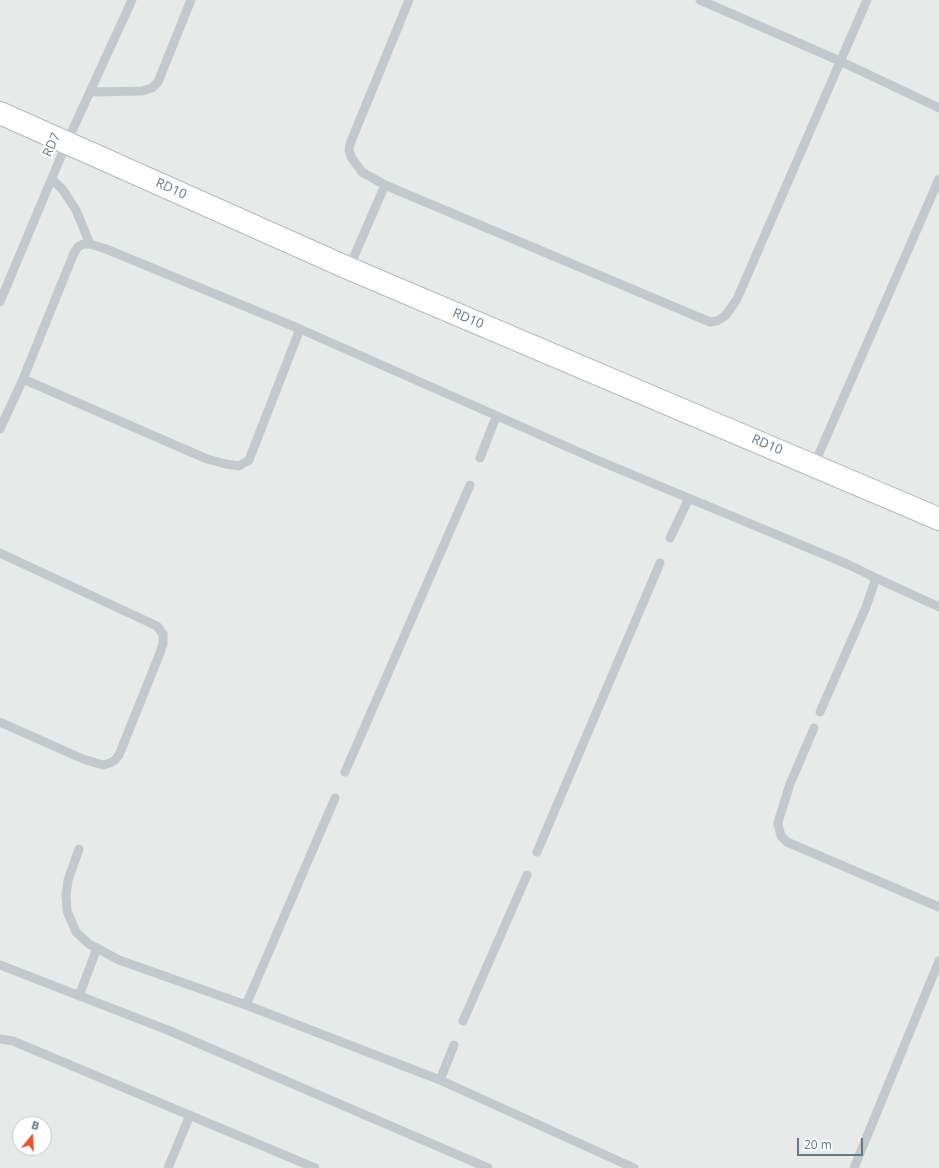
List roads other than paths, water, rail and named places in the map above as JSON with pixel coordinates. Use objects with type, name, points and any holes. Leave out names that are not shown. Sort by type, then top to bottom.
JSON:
[{"type":"street","name":"RD10","points":[[0,113],[348,268],[939,519]]},
{"type":"lane","name":"RD7","points":[[0,302],[67,142],[132,0]]},
{"type":"lane","points":[[91,92],[142,91],[152,88],[158,82],[191,0]]},
{"type":"lane","points":[[409,0],[350,144],[349,150],[351,157],[362,172],[386,185],[710,322],[717,321],[725,316],[737,299],[867,0]]},
{"type":"lane","points":[[700,0],[840,61],[939,108]]},
{"type":"lane","points":[[52,179],[63,190],[76,210],[90,244]]},
{"type":"lane","points":[[814,465],[939,179]]},
{"type":"lane","points":[[348,268],[386,185]]},
{"type":"lane","points":[[0,429],[23,379],[74,253],[82,244],[90,244],[300,329],[597,460],[846,564],[939,607]]},
{"type":"lane","points":[[23,379],[207,459],[239,466],[249,460],[300,329]]},
{"type":"lane","points":[[480,458],[496,416]]},
{"type":"lane","points":[[345,772],[470,485]]},
{"type":"lane","points":[[670,538],[689,498]]},
{"type":"lane","points":[[0,553],[157,626],[163,634],[163,644],[119,755],[110,763],[103,765],[83,759],[0,722]]},
{"type":"lane","points":[[537,852],[660,563]]},
{"type":"lane","points":[[820,712],[866,607],[876,578]]},
{"type":"lane","points":[[814,728],[790,784],[779,819],[778,824],[781,836],[787,842],[939,907]]},
{"type":"lane","points":[[246,1005],[335,798]]},
{"type":"lane","points":[[79,849],[68,880],[66,896],[67,911],[76,932],[89,944],[119,960],[246,1005],[440,1080],[634,1168]]},
{"type":"lane","points":[[463,1021],[528,875]]},
{"type":"lane","points":[[79,996],[97,948]]},
{"type":"lane","points":[[854,1168],[939,960]]},
{"type":"lane","points":[[0,965],[170,1031],[488,1168]]},
{"type":"lane","points":[[0,1039],[13,1041],[315,1168]]},
{"type":"lane","points":[[440,1080],[454,1045]]},
{"type":"lane","points":[[168,1168],[190,1115]]}]
